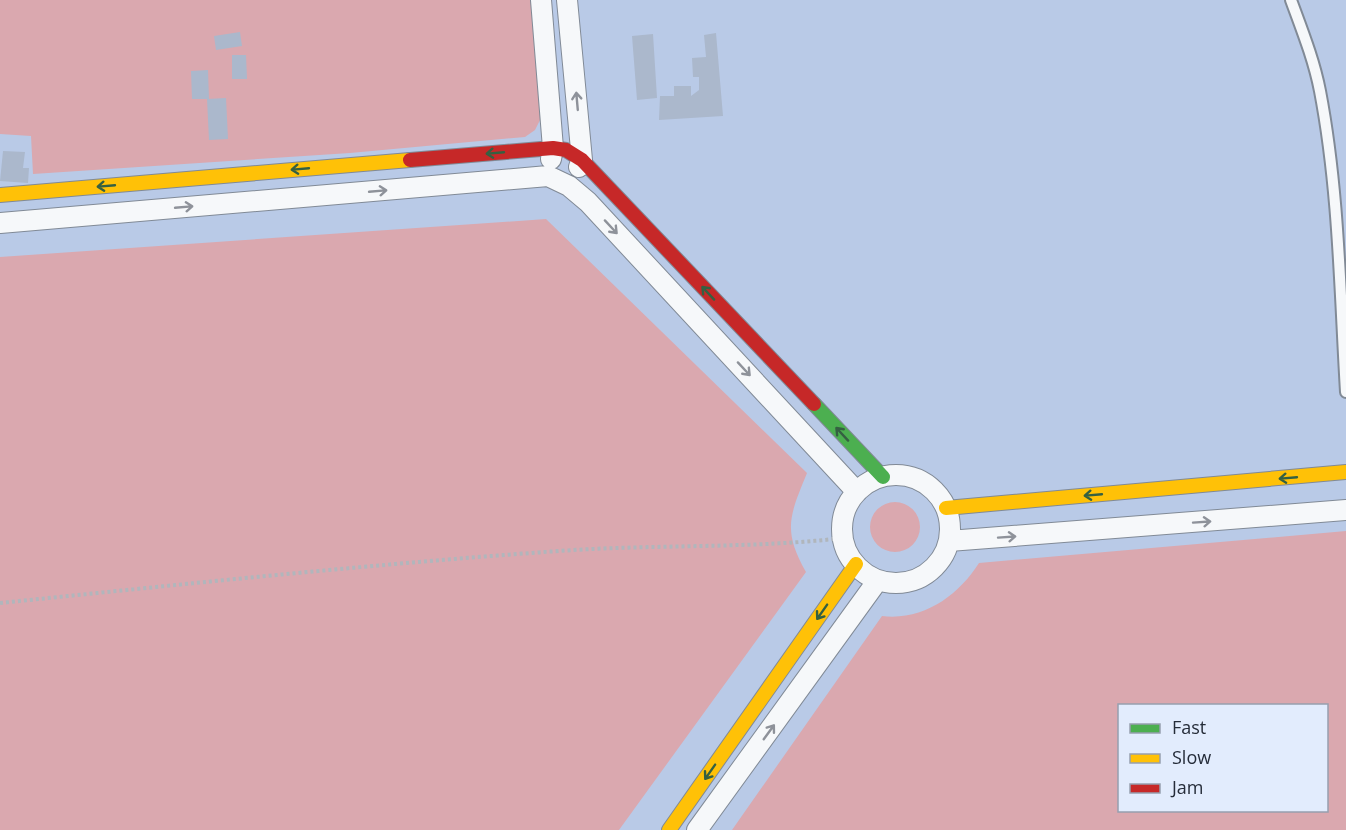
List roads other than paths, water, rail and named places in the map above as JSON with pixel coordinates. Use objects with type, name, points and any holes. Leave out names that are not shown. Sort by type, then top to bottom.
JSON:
[{"type":"street","points":[[541,0],[553,148],[548,176]]},
{"type":"street","points":[[567,0],[582,160],[569,186]]},
{"type":"street","points":[[0,195],[553,148],[566,150],[582,160],[882,477]]},
{"type":"street","points":[[0,223],[548,176],[569,186],[588,202],[857,492]]},
{"type":"street","points":[[946,508],[1346,472]]},
{"type":"street","points":[[893,475],[915,478],[934,490],[946,508],[949,519],[949,541],[939,561],[922,576],[901,582],[879,580],[856,564],[843,538],[845,513],[857,492],[882,477],[893,475]]},
{"type":"street","points":[[949,541],[1346,510]]},
{"type":"street","points":[[669,830],[856,564]]},
{"type":"street","points":[[698,830],[879,580]]},
{"type":"lane","points":[[1291,0],[1320,90],[1335,222],[1346,392]]}]
